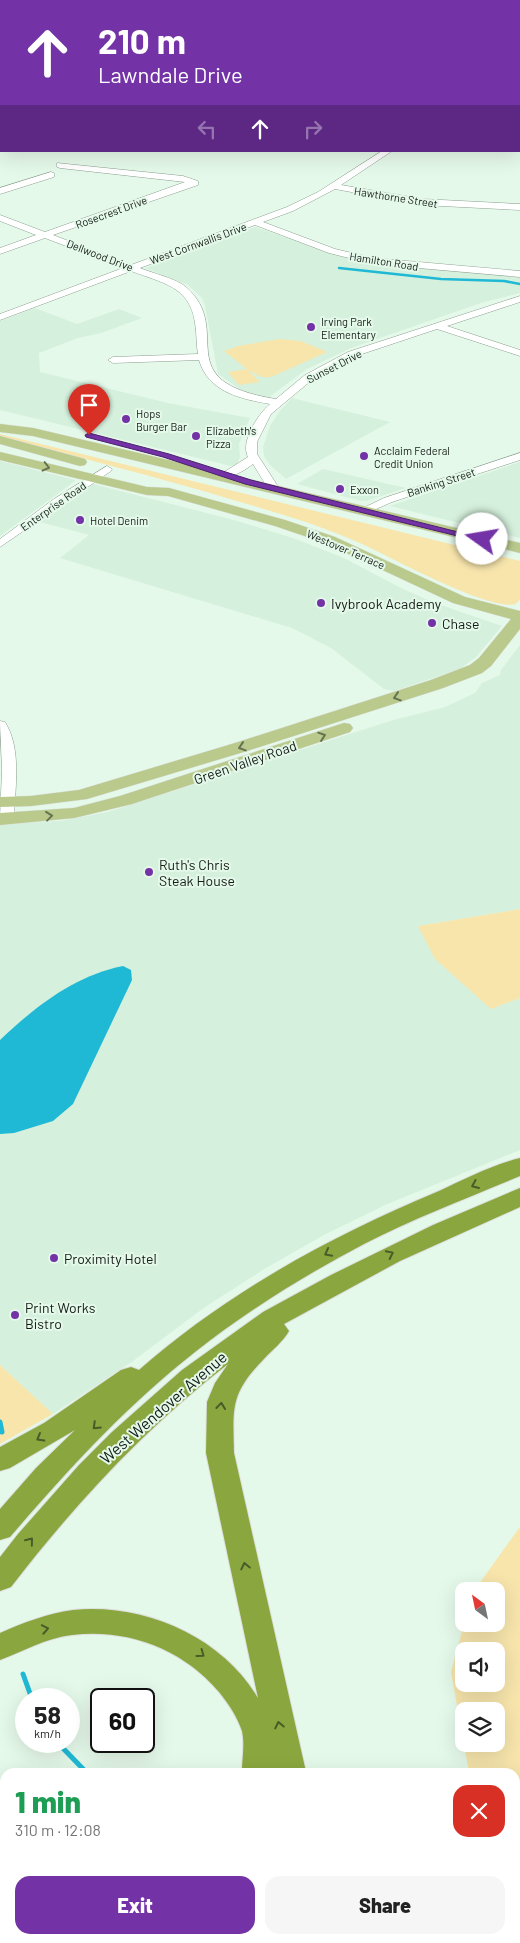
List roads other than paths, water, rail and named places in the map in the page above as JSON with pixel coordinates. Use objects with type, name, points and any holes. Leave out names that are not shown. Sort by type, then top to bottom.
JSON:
[{"type":"highway","name":"West Wendover Avenue","points":[[0,1528],[46,1476],[88,1434],[184,1346],[264,1290],[355,1238],[396,1218],[520,1166]]},
{"type":"highway","name":"West Wendover Avenue","points":[[0,1579],[51,1515],[96,1466],[150,1414],[224,1353],[267,1322],[387,1256],[520,1197]]},
{"type":"highway","points":[[289,1768],[220,1453],[221,1401],[232,1380],[251,1353],[276,1331],[299,1315],[332,1285]]},
{"type":"highway","points":[[0,1460],[54,1430],[140,1371],[184,1346]]},
{"type":"highway","points":[[0,1647],[34,1631],[82,1622],[139,1628],[157,1632],[188,1645],[212,1662],[242,1698],[253,1718],[259,1739],[258,1768]]},
{"type":"main road","points":[[0,414],[127,445],[206,469]]},
{"type":"main road","points":[[3,427],[28,427],[45,430],[227,474],[248,482]]},
{"type":"main road","points":[[3,427],[221,478],[248,482],[520,548]]},
{"type":"main road","name":"Westover Terrace","points":[[0,440],[157,484],[169,492]]},
{"type":"main road","points":[[0,445],[53,454]]},
{"type":"main road","name":"Westover Terrace","points":[[0,456],[147,491],[169,492],[297,528],[330,540],[430,588],[468,602],[520,617]]},
{"type":"main road","name":"Green Valley Road","points":[[4,810],[74,813],[126,800],[451,691],[466,683],[473,676],[476,669],[490,657],[520,617]]},
{"type":"street","name":"West Cornwallis Drive","points":[[0,317],[300,204],[333,186],[386,152]]},
{"type":"street","name":"Rosecrest Drive","points":[[0,251],[198,183],[183,179],[60,165]]},
{"type":"street","points":[[0,192],[51,175]]},
{"type":"street","name":"Hawthorne Street","points":[[333,186],[422,202],[520,207]]},
{"type":"street","name":"Dellwood Drive","points":[[0,218],[133,267],[181,287],[192,295],[199,310],[204,358],[209,375],[218,384],[252,397],[276,402]]},
{"type":"street","name":"Hamilton Road","points":[[254,222],[332,251],[373,262],[520,274]]},
{"type":"street","name":"Sunset Drive","points":[[254,458],[253,438],[260,422],[276,402],[309,377],[352,354],[520,299]]},
{"type":"street","points":[[436,326],[520,353]]},
{"type":"street","points":[[113,360],[204,358]]},
{"type":"street","name":"Banking Street","points":[[363,511],[404,494],[520,456]]},
{"type":"street","points":[[227,474],[241,468],[254,458],[273,488]]},
{"type":"street","name":"Enterprise Road","points":[[0,544],[107,469]]},
{"type":"street","points":[[0,725],[5,735],[7,751],[4,810]]},
{"type":"water","points":[[123,966],[131,970],[132,980],[73,1104],[53,1121],[14,1133],[0,1134],[0,1040],[42,1004],[57,994],[88,977]]},
{"type":"waterway","points":[[339,268],[441,279],[504,281],[520,284]]},
{"type":"waterway","points":[[0,1422],[2,1432]]},
{"type":"waterway","points":[[23,1674],[28,1688]]},
{"type":"waterway","points":[[68,1753],[82,1768]]},
{"type":"place","name":"Irving Park Elementary","points":[[311,327]]},
{"type":"place","name":"Hops Burger Bar","points":[[126,419]]},
{"type":"place","name":"Elizabeth's Pizza","points":[[196,436]]},
{"type":"place","name":"Acclaim Federal Credit Union","points":[[364,456]]},
{"type":"place","name":"Exxon","points":[[340,489]]},
{"type":"place","name":"Hotel Denim","points":[[80,520]]},
{"type":"place","name":"Ivybrook Academy","points":[[321,603]]},
{"type":"place","name":"Chase","points":[[432,623]]},
{"type":"place","name":"Ruth's Chris Steak House","points":[[149,872]]},
{"type":"place","name":"Proximity Hotel","points":[[54,1258]]},
{"type":"place","name":"Print Works Bistro","points":[[15,1315]]}]
